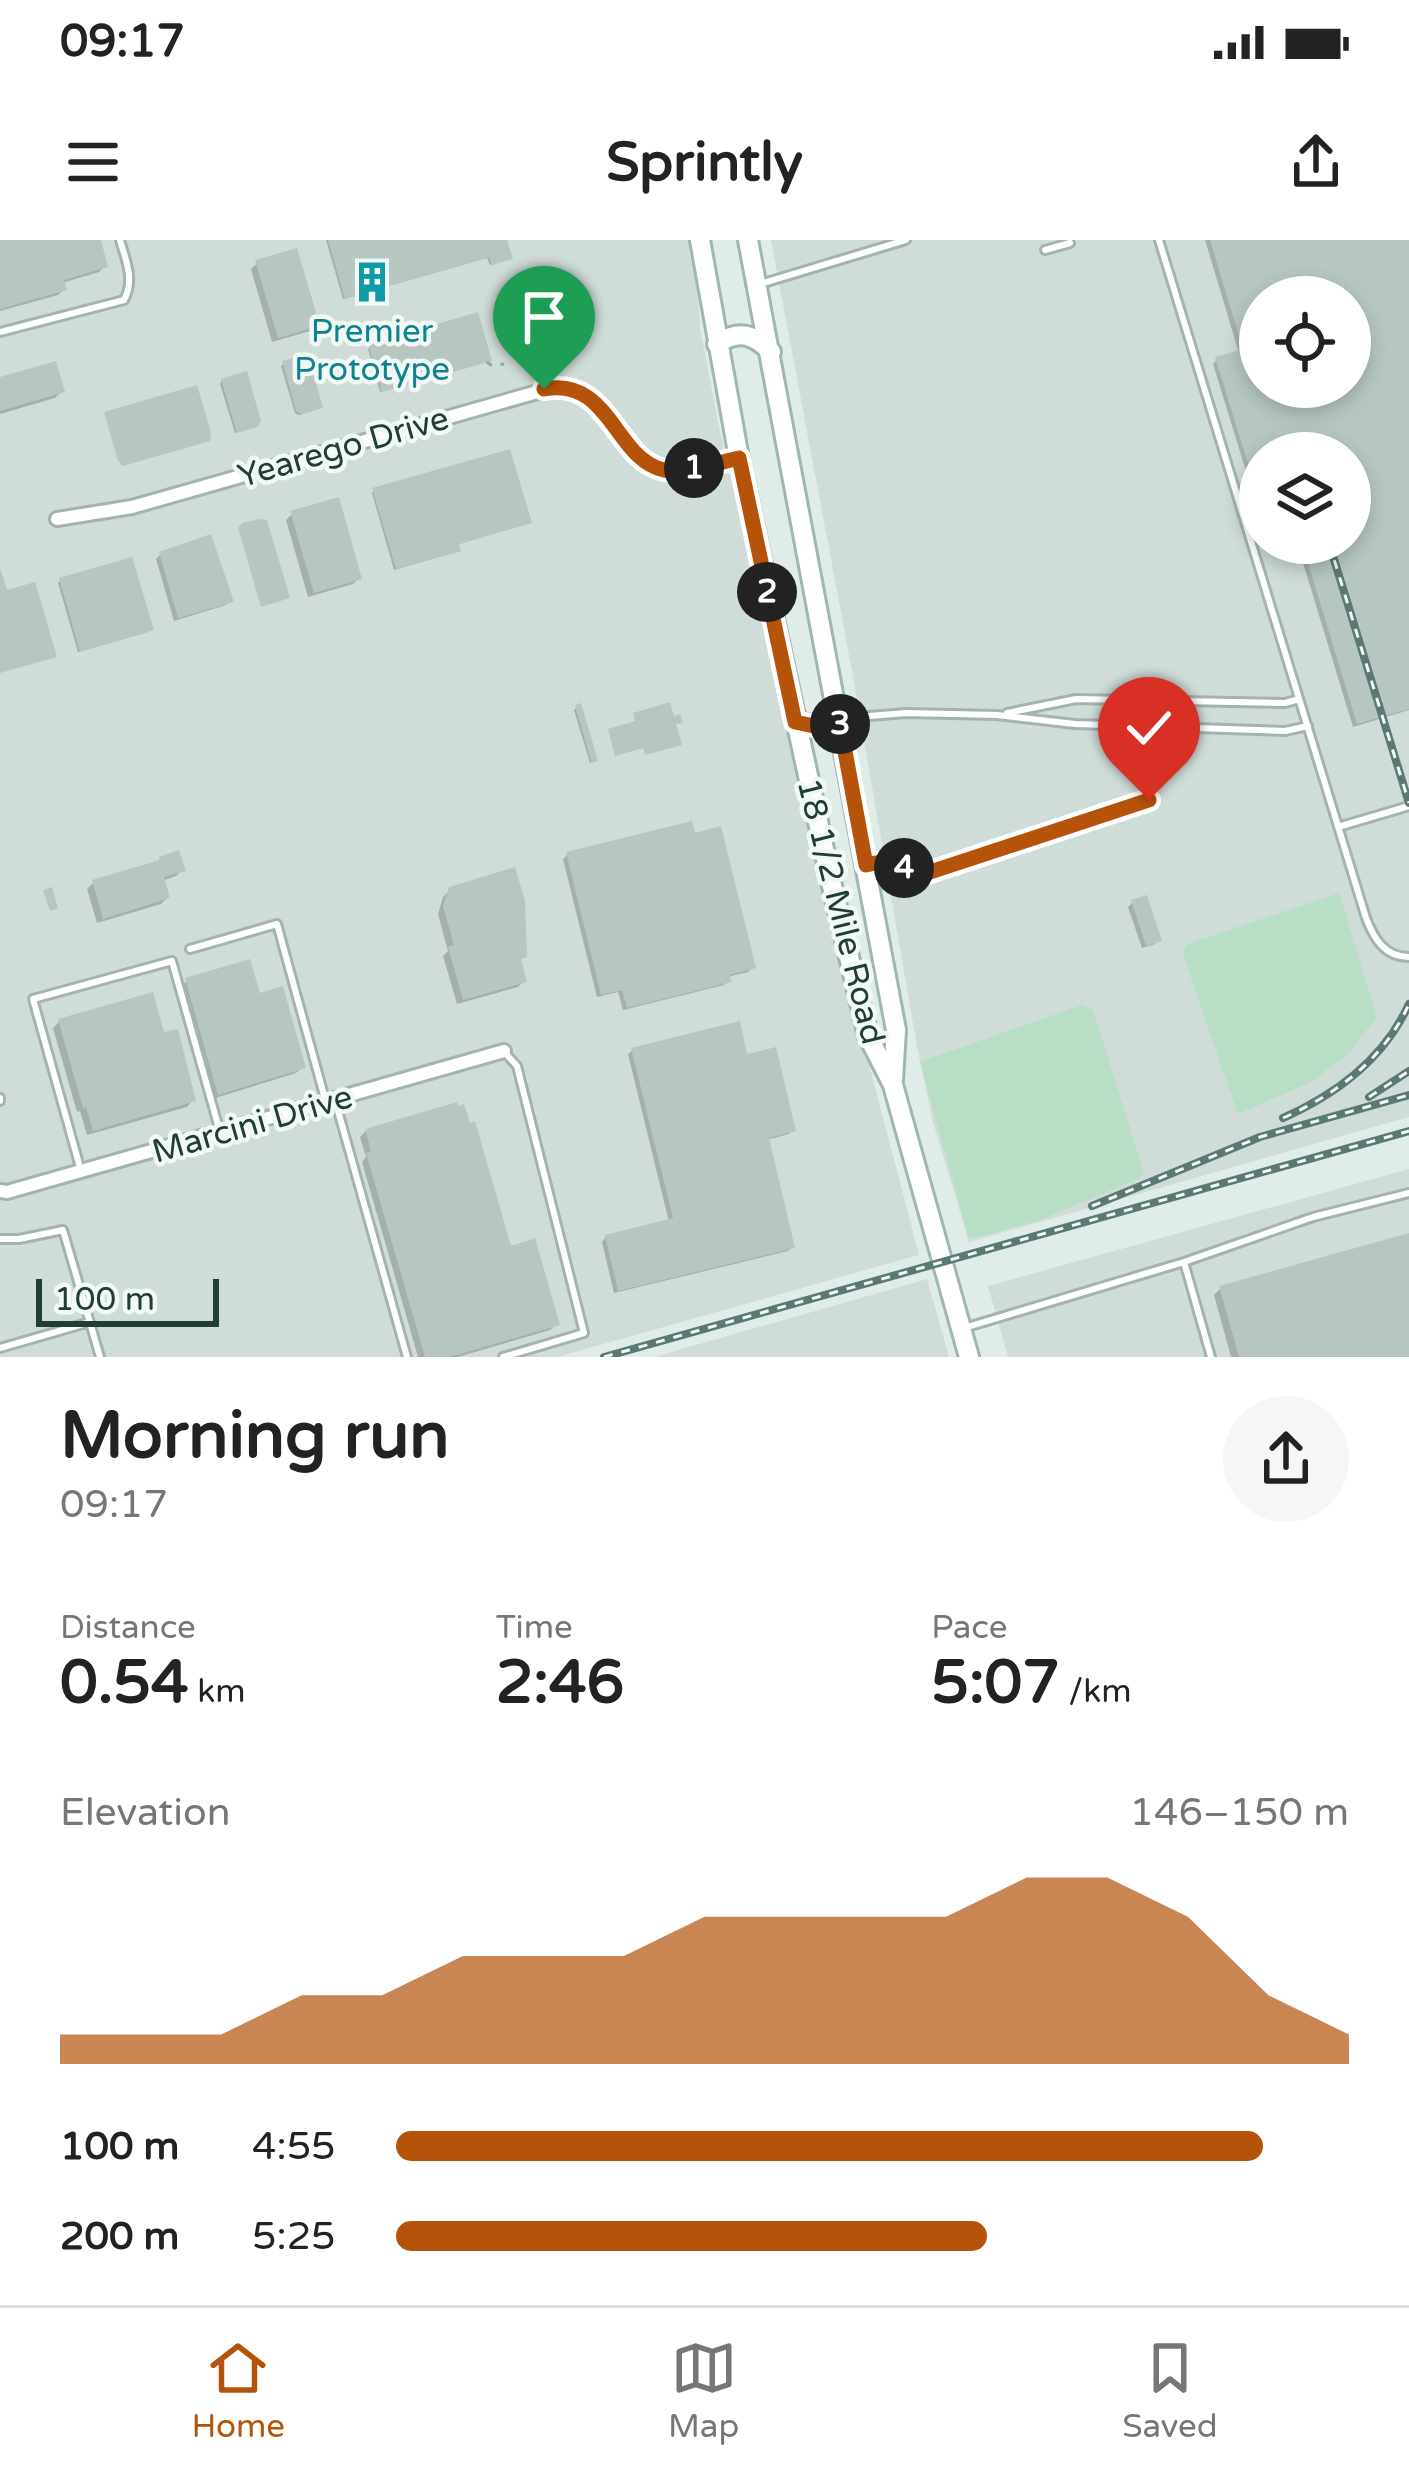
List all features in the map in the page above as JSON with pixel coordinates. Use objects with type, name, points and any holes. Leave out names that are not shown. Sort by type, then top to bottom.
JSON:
[{"type":"street","name":"18 1/2 Mile Road","points":[[700,240],[739,458],[868,1036],[893,1084],[969,1357]]},
{"type":"street","name":"18 1/2 Mile Road","points":[[748,240],[896,1030],[893,1084]]},
{"type":"street","points":[[717,344],[744,334],[771,352]]},
{"type":"street","name":"Yearego Drive","points":[[57,519],[132,507],[555,387],[586,396],[638,454],[662,470],[739,458]]},
{"type":"street","points":[[795,722],[814,726],[839,719]]},
{"type":"street","name":"Marcini Drive","points":[[0,1191],[504,1051]]},
{"type":"lane","points":[[0,332],[124,300],[130,289],[129,273],[120,240]]},
{"type":"lane","points":[[758,284],[906,240]]},
{"type":"lane","points":[[1160,240],[1370,929],[1388,953],[1409,957]]},
{"type":"lane","points":[[1045,250],[1070,243]]},
{"type":"lane","points":[[997,715],[1076,699],[1285,703],[1300,699]]},
{"type":"lane","points":[[839,719],[906,713],[1233,730],[1285,731],[1308,726]]},
{"type":"lane","points":[[866,865],[889,860],[912,878],[1149,800]]},
{"type":"lane","points":[[1339,827],[1409,806]]},
{"type":"lane","points":[[190,950],[277,924],[407,1357]]},
{"type":"lane","points":[[81,1171],[33,999],[172,961],[220,1132]]},
{"type":"lane","points":[[503,1357],[584,1333],[518,1066],[504,1051]]},
{"type":"lane","points":[[961,1329],[1184,1262],[1313,1217],[1409,1193]]},
{"type":"lane","points":[[0,1239],[63,1230],[100,1357]]},
{"type":"lane","points":[[1184,1262],[1211,1357]]},
{"type":"lane","points":[[0,1348],[90,1322]]},
{"type":"path","points":[[487,362],[504,364]]},
{"type":"shaded area","points":[[0,240],[691,240],[700,328],[720,432],[826,900],[919,1255],[557,1357],[0,1357]]},
{"type":"shaded area","points":[[771,240],[1409,240],[1409,1117],[969,1242],[933,1122]]},
{"type":"shaded area","points":[[1409,1169],[1409,1357],[1008,1357],[988,1286]]},
{"type":"shaded area","points":[[927,1279],[949,1357],[654,1357]]},
{"type":"green space","points":[[1339,893],[1377,1017],[1348,1054],[1311,1082],[1238,1114],[1183,955],[1187,944]]},
{"type":"green space","points":[[1082,1005],[1093,1010],[1144,1173],[1037,1221],[969,1239],[920,1062]]},
{"type":"building","points":[[0,240],[101,240],[108,267],[64,280],[67,290],[0,309]]},
{"type":"building","name":"Premier Prototype","points":[[328,240],[507,240],[513,259],[492,265],[489,257],[345,299]]},
{"type":"building","points":[[1210,240],[1409,240],[1409,709],[1357,724],[1308,564],[1371,564],[1371,432],[1239,434],[1215,357],[1239,350],[1239,408],[1371,408],[1371,276],[1239,276],[1239,336]]},
{"type":"building","points":[[297,248],[320,326],[278,338],[255,260]]},
{"type":"building","points":[[478,312],[492,361],[382,392],[368,344]]},
{"type":"building","points":[[308,354],[323,408],[302,414],[296,411],[282,361]]},
{"type":"building","points":[[56,361],[65,392],[0,411],[0,377]]},
{"type":"building","points":[[247,371],[261,421],[258,427],[237,433],[221,379]]},
{"type":"building","points":[[197,385],[210,441],[123,466],[104,412]]},
{"type":"building","points":[[510,449],[532,523],[459,544],[461,551],[396,569],[372,488]]},
{"type":"building","points":[[339,497],[362,579],[314,593],[290,511]]},
{"type":"building","points":[[267,520],[290,598],[261,607],[238,528]]},
{"type":"building","points":[[211,534],[234,602],[178,618],[159,552]]},
{"type":"building","points":[[132,557],[154,630],[80,652],[59,578]]},
{"type":"building","points":[[0,568],[7,590],[35,582],[57,657],[0,673]]},
{"type":"building","points":[[670,702],[674,716],[680,714],[683,723],[676,724],[682,745],[645,755],[643,748],[615,756],[608,729],[635,721],[633,713]]},
{"type":"building","points":[[581,703],[598,761],[592,763],[575,705]]},
{"type":"building","points":[[692,821],[695,833],[721,826],[756,968],[730,975],[732,982],[627,1008],[622,990],[601,995],[566,852]]},
{"type":"building","points":[[179,850],[186,871],[164,877],[170,898],[103,919],[92,880]]},
{"type":"building","points":[[515,867],[525,901],[527,957],[521,959],[527,982],[463,1000],[448,947],[454,945],[443,906],[449,887]]},
{"type":"building","points":[[52,887],[58,908],[50,911],[43,890]]},
{"type":"building","points":[[1147,895],[1162,941],[1146,946],[1131,900]]},
{"type":"building","points":[[250,959],[260,993],[283,986],[306,1068],[218,1095],[185,978]]},
{"type":"building","points":[[153,992],[164,1032],[178,1029],[196,1101],[93,1131],[58,1019]]},
{"type":"building","points":[[740,1021],[747,1054],[776,1047],[796,1131],[769,1138],[795,1248],[618,1291],[605,1235],[673,1218],[631,1048]]},
{"type":"building","points":[[457,1102],[464,1104],[470,1123],[475,1121],[511,1246],[535,1238],[560,1325],[449,1357],[425,1357],[366,1153],[371,1151],[365,1129]]},
{"type":"building","points":[[1409,1233],[1409,1357],[1239,1357],[1219,1286]]},
{"type":"railway","points":[[1335,564],[1409,803]]},
{"type":"railway","points":[[1283,1118],[1357,1073],[1386,1042],[1409,1004]]},
{"type":"railway","points":[[1369,1097],[1409,1071]]},
{"type":"railway","points":[[1092,1206],[1260,1137],[1409,1095]]},
{"type":"railway","points":[[604,1357],[1409,1131]]},
{"type":"place","name":"Premier Prototype","points":[[372,282]]},
{"type":"route","points":[[544,389],[566,387],[586,396],[638,454],[662,470],[739,458],[795,722],[814,726],[839,719],[866,865],[889,860],[912,878],[1149,800]]}]
